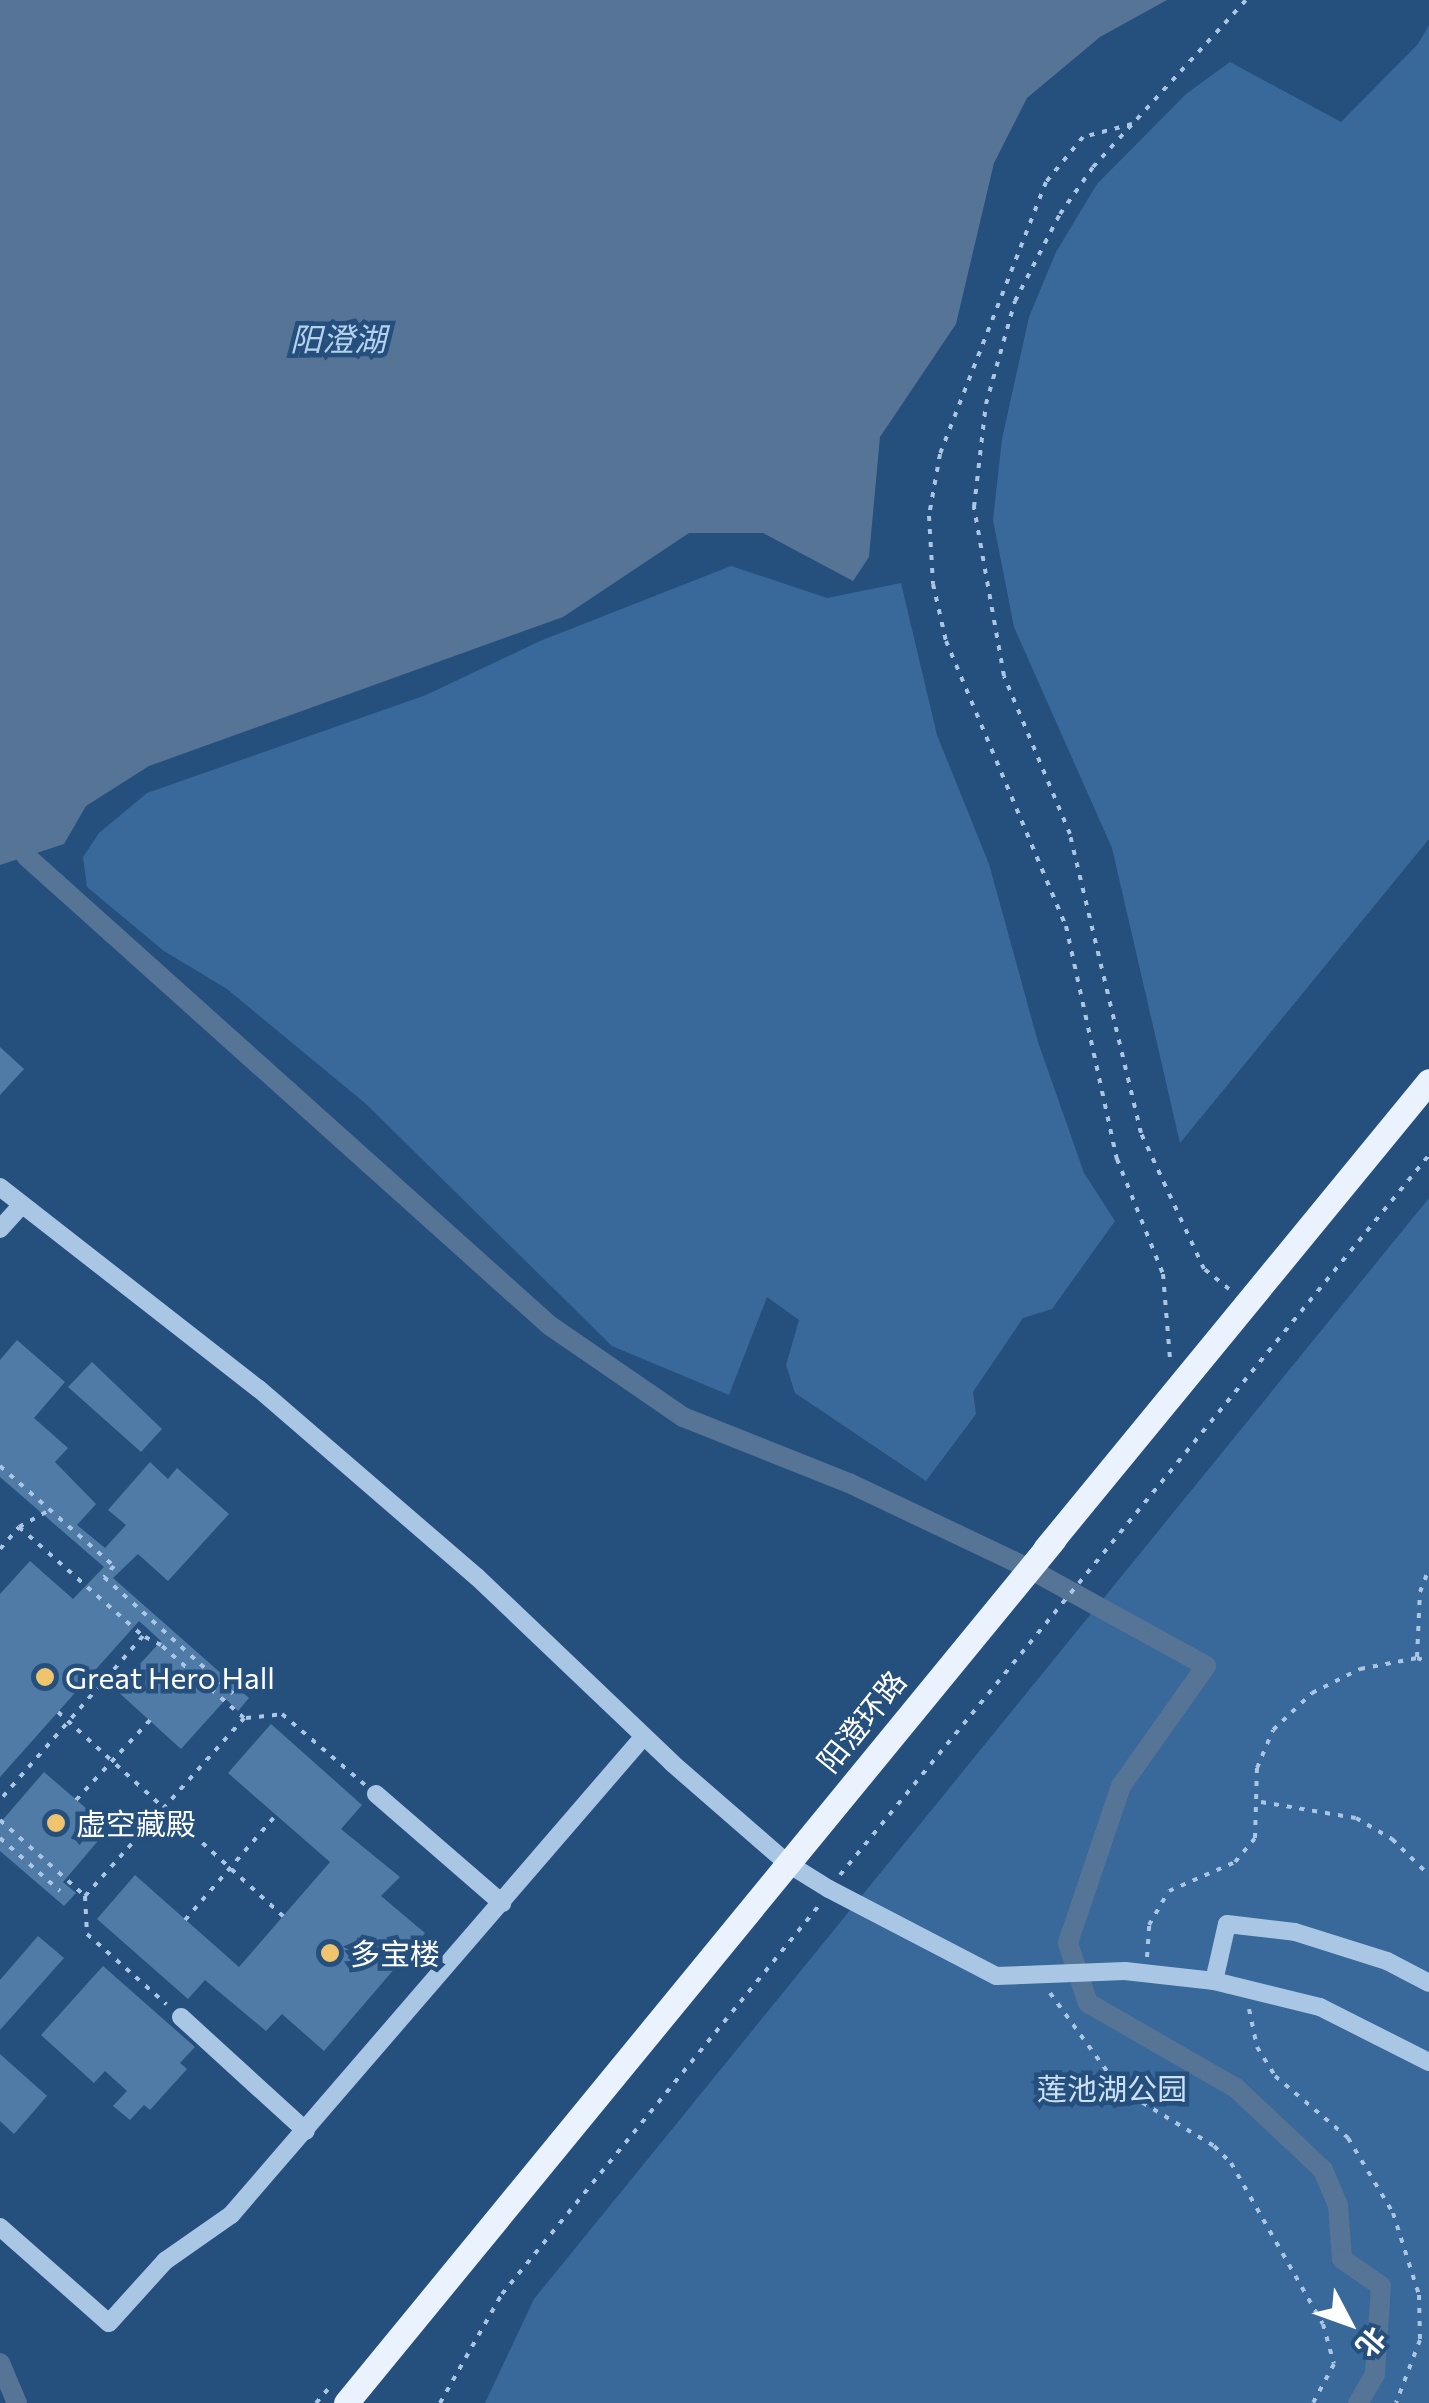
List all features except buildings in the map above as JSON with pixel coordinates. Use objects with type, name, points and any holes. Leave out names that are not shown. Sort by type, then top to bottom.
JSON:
[{"type":"main road","name":"阳澄环路","points":[[346,2403],[1429,1081]]},
{"type":"street","points":[[0,1187],[20,1207],[259,1390],[476,1577],[644,1736],[787,1862],[829,1889],[996,1976],[1110,1972],[1214,1981],[1320,2007],[1429,2062]]},
{"type":"street","points":[[0,1229],[20,1207]]},
{"type":"street","points":[[0,2227],[109,2323],[165,2261],[231,2215],[644,1736]]},
{"type":"street","points":[[376,1794],[502,1903]]},
{"type":"street","points":[[1214,1981],[1228,1924],[1295,1932],[1387,1961],[1429,1983]]},
{"type":"street","points":[[181,2018],[306,2131]]},
{"type":"path","points":[[1246,0],[1132,124],[1060,214],[1014,301],[986,404],[974,507],[1004,676],[1070,834],[1141,1132],[1204,1269],[1247,1302]]},
{"type":"path","points":[[1132,124],[1082,137],[1046,182],[940,454],[929,516],[933,584],[946,640],[1066,926],[1118,1159],[1163,1274],[1168,1370]]},
{"type":"path","points":[[440,2403],[502,2294],[1429,1155]]},
{"type":"path","points":[[0,1466],[114,1566],[104,1577],[239,1700]]},
{"type":"path","points":[[0,1549],[19,1527],[50,1510]]},
{"type":"path","points":[[19,1527],[244,1718]]},
{"type":"path","points":[[1417,1658],[1420,1592],[1429,1568]]},
{"type":"path","points":[[0,1800],[143,1636]]},
{"type":"path","points":[[1146,1974],[1149,1925],[1168,1891],[1235,1862],[1255,1838],[1260,1802],[1257,1768],[1273,1730],[1312,1693],[1360,1669],[1417,1658],[1429,1662]]},
{"type":"path","points":[[58,1712],[283,1916]]},
{"type":"path","points":[[181,2018],[87,1934],[85,1896],[244,1718],[282,1714],[376,1794]]},
{"type":"path","points":[[76,1800],[150,1720]]},
{"type":"path","points":[[1260,1802],[1356,1818],[1392,1839],[1429,1875]]},
{"type":"path","points":[[185,1920],[276,1815]]},
{"type":"path","points":[[0,1820],[85,1896]]},
{"type":"path","points":[[0,1838],[60,1891]]},
{"type":"path","points":[[1045,1974],[1062,2016],[1120,2089],[1214,2146],[1269,2222],[1323,2324],[1334,2364],[1313,2403]]},
{"type":"path","points":[[1250,1990],[1249,2023],[1257,2048],[1275,2076],[1348,2138],[1392,2212],[1419,2295],[1420,2340],[1396,2403]]},
{"type":"path","points":[[1419,2295],[1429,2290]]},
{"type":"green space","points":[[1429,25],[1429,839],[1180,1143],[1112,848],[1014,627],[993,520],[1002,439],[1029,317],[1056,252],[1097,184],[1186,94],[1230,62],[1341,122],[1418,44]]},
{"type":"green space","points":[[731,566],[827,598],[901,583],[937,735],[989,864],[1038,1042],[1084,1173],[1115,1221],[1052,1309],[1023,1318],[973,1392],[976,1414],[926,1481],[795,1393],[786,1365],[799,1320],[767,1297],[729,1395],[612,1346],[366,1104],[227,989],[164,951],[87,887],[83,857],[99,833],[147,793],[426,695],[540,641]]},
{"type":"green space","name":"莲池湖公园","points":[[1429,1198],[1429,2403],[485,2403],[534,2299]]},
{"type":"water","name":"阳澄湖","points":[[0,0],[1167,0],[1100,37],[1027,98],[994,163],[956,324],[880,437],[869,557],[853,581],[763,533],[689,533],[563,617],[149,766],[86,806],[64,844],[0,865]]},
{"type":"waterway","points":[[26,856],[549,1325],[683,1417],[849,1483],[1028,1568],[1206,1666],[1121,1786],[1068,1943],[1088,2003],[1236,2088],[1323,2170],[1338,2205],[1342,2259],[1381,2286],[1375,2374],[1358,2403]]},
{"type":"waterway","points":[[0,2363],[17,2403]]},
{"type":"place","name":"Great Hero Hall","points":[[45,1677]]},
{"type":"place","name":"虚空藏殿","points":[[56,1823]]},
{"type":"place","name":"多宝楼","points":[[330,1953]]}]
